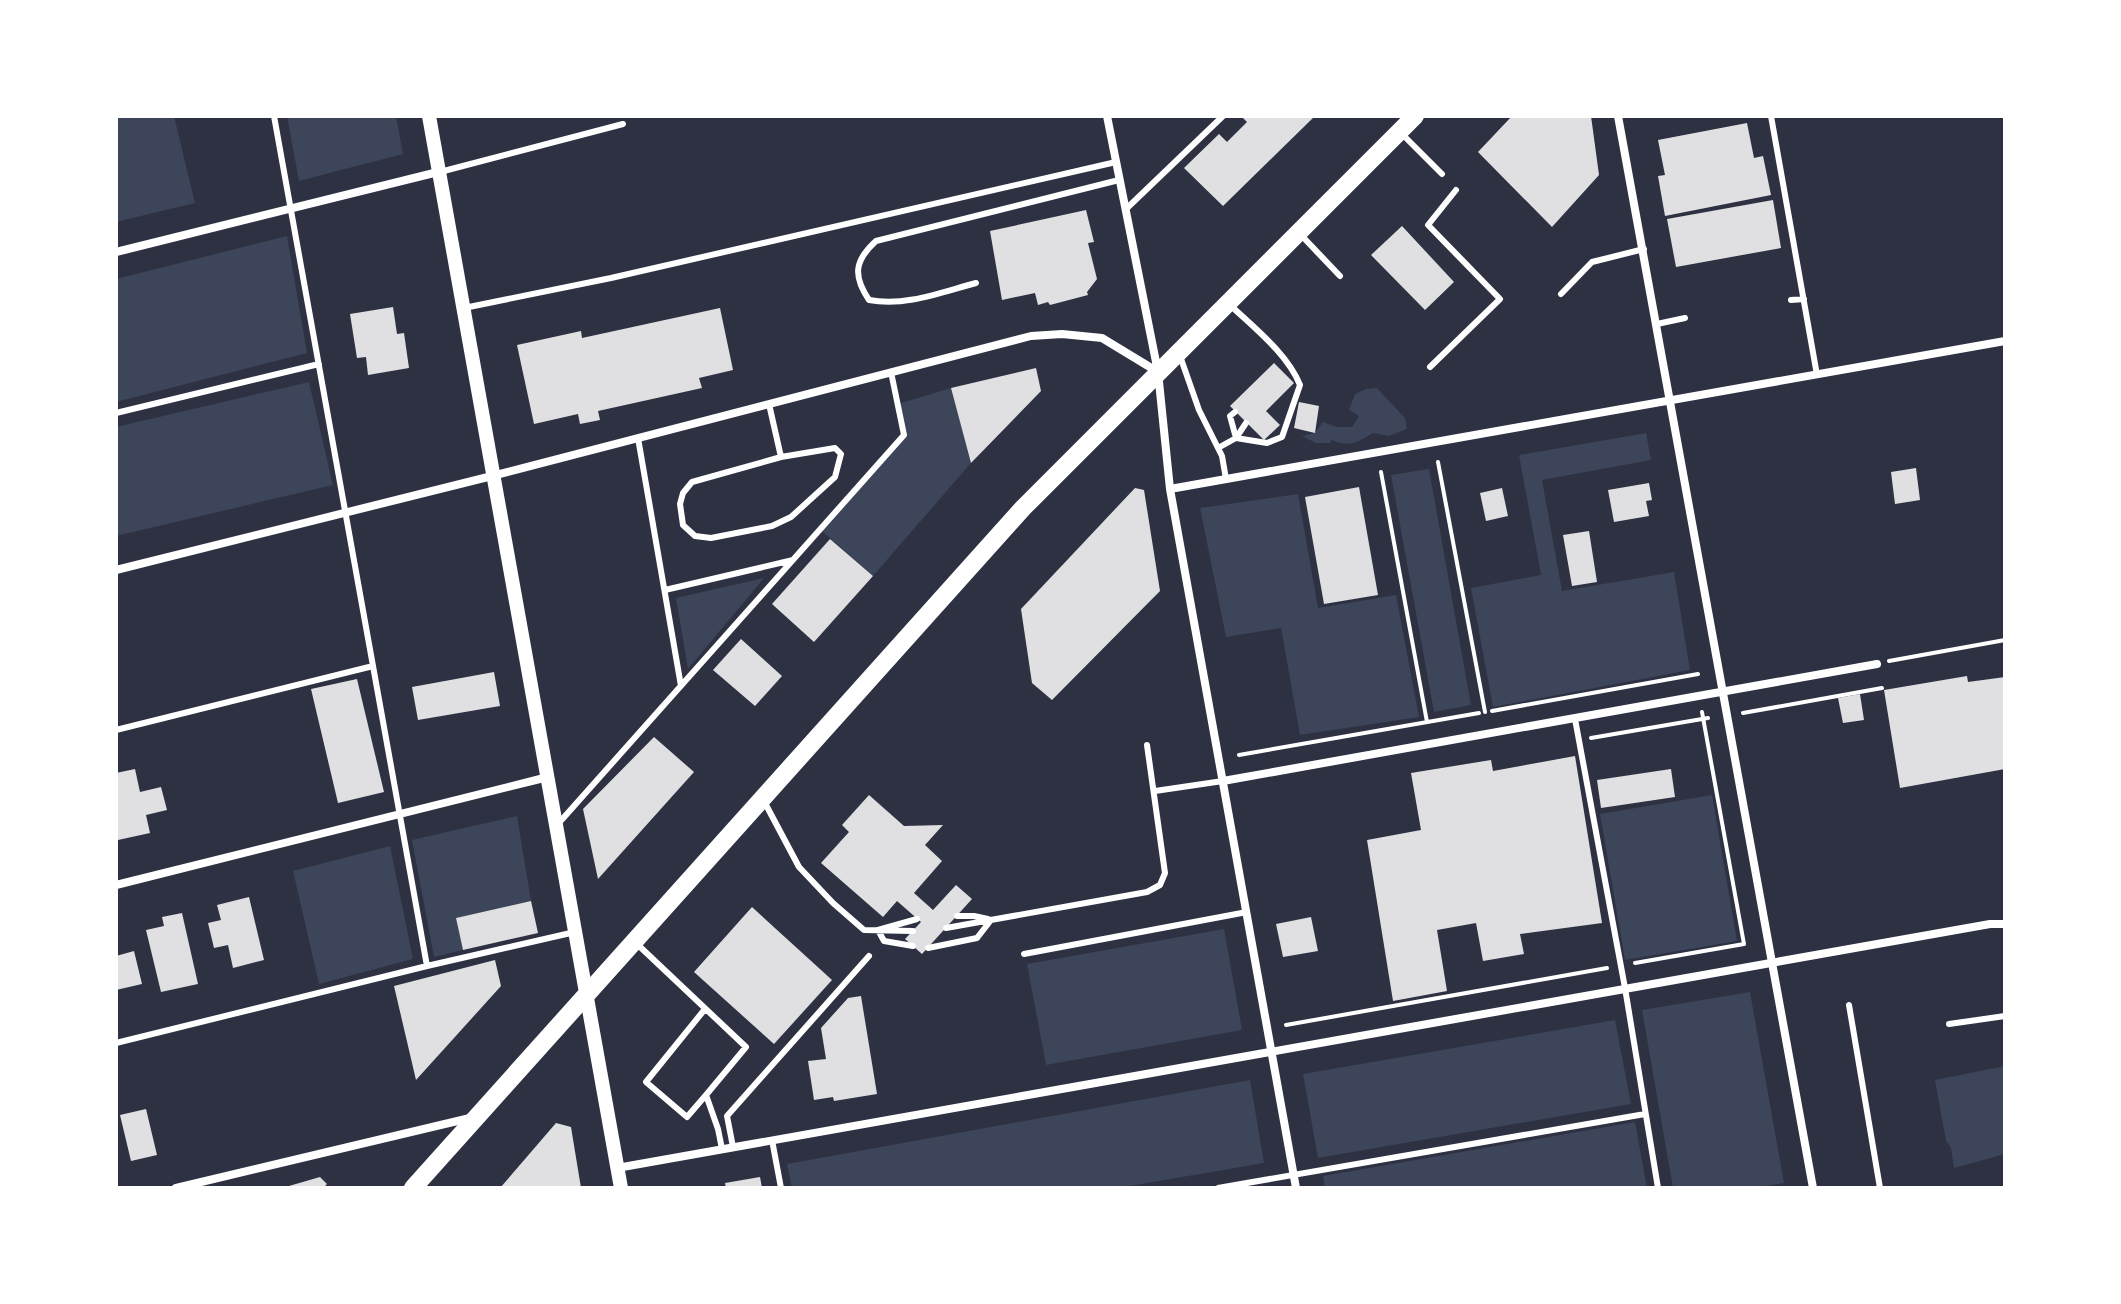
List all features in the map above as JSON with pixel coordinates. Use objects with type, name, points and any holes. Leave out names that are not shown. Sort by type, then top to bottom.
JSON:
[{"type":"main road","points":[[413,1188],[1023,508],[1415,116]]},
{"type":"street","points":[[429,116],[621,1188]]},
{"type":"street","points":[[1107,116],[1158,372],[1170,489],[1296,1188]]},
{"type":"street","points":[[1618,116],[1813,1188]]},
{"type":"street","points":[[116,252],[438,172]]},
{"type":"street","points":[[116,570],[1031,336],[1062,334],[1102,338],[1158,372]]},
{"type":"street","points":[[1170,489],[2005,341]]},
{"type":"street","points":[[1223,781],[1877,664]]},
{"type":"street","points":[[116,885],[548,777]]},
{"type":"street","points":[[617,1168],[1772,962],[1990,924],[2005,924]]},
{"type":"street","points":[[179,1188],[478,1116]]},
{"type":"lane","points":[[274,116],[427,966]]},
{"type":"lane","points":[[1125,210],[1223,116]]},
{"type":"lane","points":[[1771,116],[1817,375]]},
{"type":"lane","points":[[438,172],[623,124]]},
{"type":"lane","points":[[1399,132],[1442,174]]},
{"type":"lane","points":[[463,309],[1116,162]]},
{"type":"lane","points":[[976,283],[904,302],[885,303],[869,300],[859,285],[858,268],[863,253],[876,241],[1119,180]]},
{"type":"lane","points":[[1430,367],[1500,299],[1428,225],[1456,190]]},
{"type":"lane","points":[[1298,233],[1340,276]]},
{"type":"lane","points":[[1561,294],[1592,262],[1644,249]]},
{"type":"lane","points":[[1791,300],[1804,299]]},
{"type":"lane","points":[[1227,302],[1283,360],[1300,385],[1282,437],[1267,443],[1236,438]]},
{"type":"lane","points":[[1657,324],[1685,318]]},
{"type":"lane","points":[[1178,352],[1199,410],[1222,456],[1226,479]]},
{"type":"lane","points":[[1278,367],[1283,360]]},
{"type":"lane","points":[[116,413],[319,364]]},
{"type":"lane","points":[[557,826],[904,435],[891,372]]},
{"type":"lane","points":[[769,404],[781,457]]},
{"type":"lane","points":[[1235,412],[1230,416],[1236,438]]},
{"type":"lane","points":[[1218,448],[1236,438],[1246,423]]},
{"type":"lane","points":[[638,438],[681,686]]},
{"type":"lane","points":[[835,448],[841,454],[835,477],[791,517],[772,526],[711,538],[695,536],[683,525],[680,504],[683,493],[692,482],[781,457],[835,448]]},
{"type":"lane","points":[[665,590],[793,560]]},
{"type":"lane","points":[[116,730],[373,666]]},
{"type":"lane","points":[[1575,719],[1658,1188]]},
{"type":"lane","points":[[946,928],[1147,892],[1160,885],[1165,873],[1147,745]]},
{"type":"lane","points":[[1155,791],[1223,781]]},
{"type":"lane","points":[[762,799],[799,867],[864,930],[913,931]]},
{"type":"lane","points":[[1024,954],[1247,912]]},
{"type":"lane","points":[[957,916],[991,920]]},
{"type":"lane","points":[[878,930],[917,919]]},
{"type":"lane","points":[[928,948],[977,938],[991,920]]},
{"type":"lane","points":[[878,930],[884,941],[913,946]]},
{"type":"lane","points":[[116,1043],[576,932]]},
{"type":"lane","points":[[634,941],[746,1047],[687,1117],[646,1082],[705,1009]]},
{"type":"lane","points":[[733,1147],[727,1116],[869,956]]},
{"type":"lane","points":[[1849,1005],[1880,1188]]},
{"type":"lane","points":[[1949,1024],[2005,1016]]},
{"type":"lane","points":[[706,1095],[722,1149]]},
{"type":"lane","points":[[1218,1188],[1645,1114]]},
{"type":"lane","points":[[772,1140],[781,1188]]},
{"type":"path","points":[[1239,755],[1482,713],[1438,462]]},
{"type":"path","points":[[1381,472],[1427,722]]},
{"type":"path","points":[[1877,664],[2005,640]]},
{"type":"path","points":[[1492,711],[1695,676]]},
{"type":"path","points":[[1743,713],[1882,688]]},
{"type":"path","points":[[1286,1025],[1744,944],[1706,718],[1702,712]]},
{"type":"path","points":[[1578,740],[1706,718]]},
{"type":"shaded area","points":[[116,116],[174,116],[195,203],[116,222]]},
{"type":"shaded area","points":[[287,116],[396,116],[403,154],[299,181]]},
{"type":"shaded area","points":[[287,236],[307,353],[116,402],[116,279]]},
{"type":"shaded area","points":[[309,382],[333,485],[116,536],[116,427]]},
{"type":"shaded area","points":[[951,388],[971,463],[873,576],[820,529],[904,436],[898,404]]},
{"type":"shaded area","points":[[1377,388],[1405,418],[1407,429],[1389,436],[1373,433],[1348,444],[1332,440],[1330,443],[1316,443],[1302,436],[1315,433],[1323,422],[1337,427],[1352,427],[1359,416],[1349,410],[1355,394]]},
{"type":"shaded area","points":[[1646,433],[1651,460],[1542,480],[1562,591],[1674,572],[1690,670],[1493,707],[1471,588],[1541,575],[1519,455]]},
{"type":"shaded area","points":[[1429,469],[1471,705],[1434,712],[1391,475]]},
{"type":"shaded area","points":[[1298,494],[1318,608],[1396,595],[1419,717],[1300,735],[1281,628],[1226,637],[1200,508]]},
{"type":"shaded area","points":[[764,578],[688,669],[676,598]]},
{"type":"shaded area","points":[[1712,795],[1737,941],[1625,960],[1600,814]]},
{"type":"shaded area","points":[[517,816],[531,901],[456,918],[463,950],[434,957],[412,840]]},
{"type":"shaded area","points":[[390,846],[413,959],[319,984],[293,871]]},
{"type":"shaded area","points":[[1224,929],[1242,1030],[1046,1065],[1027,964]]},
{"type":"shaded area","points":[[1750,992],[1784,1183],[1752,1188],[1673,1188],[1642,1010]]},
{"type":"shaded area","points":[[1615,1020],[1631,1104],[1318,1158],[1303,1074]]},
{"type":"shaded area","points":[[2005,1066],[2005,1154],[1954,1168],[1935,1080]]},
{"type":"shaded area","points":[[1250,1080],[1264,1163],[1118,1188],[792,1188],[787,1164]]},
{"type":"shaded area","points":[[1635,1122],[1647,1188],[1325,1188],[1323,1176]]},
{"type":"building","points":[[1241,116],[1315,116],[1223,206],[1184,168],[1219,134],[1227,142],[1247,122]]},
{"type":"building","points":[[1512,116],[1591,116],[1599,175],[1552,227],[1478,152]]},
{"type":"building","points":[[1747,123],[1754,158],[1763,156],[1771,195],[1665,216],[1658,176],[1665,175],[1658,140]]},
{"type":"building","points":[[1773,200],[1781,248],[1676,267],[1667,219]]},
{"type":"building","points":[[1086,210],[1094,242],[1088,243],[1097,279],[1088,295],[1050,305],[1048,302],[1038,305],[1035,293],[1002,300],[990,231]]},
{"type":"building","points":[[1402,226],[1454,282],[1425,310],[1371,255]]},
{"type":"building","points":[[393,307],[397,334],[404,333],[409,368],[368,375],[366,357],[357,358],[350,314]]},
{"type":"building","points":[[720,308],[733,370],[699,378],[702,388],[598,411],[600,420],[580,424],[578,414],[534,424],[517,345],[581,331],[582,338]]},
{"type":"building","points":[[1274,363],[1294,383],[1266,411],[1280,425],[1264,440],[1230,406]]},
{"type":"building","points":[[1036,368],[1041,391],[971,463],[951,388]]},
{"type":"building","points":[[1299,402],[1319,406],[1315,433],[1294,428]]},
{"type":"building","points":[[1916,468],[1920,500],[1895,504],[1891,472]]},
{"type":"building","points":[[1649,483],[1652,500],[1646,501],[1649,516],[1614,522],[1608,490]]},
{"type":"building","points":[[1359,487],[1378,595],[1324,604],[1305,497]]},
{"type":"building","points":[[1135,488],[1144,490],[1160,591],[1052,700],[1032,683],[1021,609]]},
{"type":"building","points":[[1502,488],[1508,516],[1486,521],[1480,493]]},
{"type":"building","points":[[1589,531],[1597,582],[1572,586],[1563,535]]},
{"type":"building","points":[[830,539],[873,576],[814,642],[772,604]]},
{"type":"building","points":[[741,639],[782,676],[755,706],[713,670]]},
{"type":"building","points":[[494,672],[500,706],[418,720],[412,687]]},
{"type":"building","points":[[1967,676],[1968,682],[2005,677],[2005,769],[1900,788],[1884,690]]},
{"type":"building","points":[[357,679],[384,792],[338,803],[311,689]]},
{"type":"building","points":[[1860,694],[1864,720],[1843,723],[1838,698]]},
{"type":"building","points":[[654,737],[694,772],[598,879],[583,809]]},
{"type":"building","points":[[1575,756],[1602,923],[1520,934],[1524,954],[1483,961],[1476,923],[1437,930],[1447,991],[1393,1001],[1367,840],[1421,830],[1411,773],[1491,760],[1493,771]]},
{"type":"building","points":[[135,769],[140,792],[161,787],[167,810],[146,815],[150,833],[118,840],[116,773]]},
{"type":"building","points":[[1671,769],[1675,797],[1601,808],[1597,780]]},
{"type":"building","points":[[869,795],[904,826],[943,825],[925,845],[942,861],[914,893],[933,910],[956,885],[972,899],[922,954],[905,939],[921,922],[897,901],[883,917],[821,863],[849,832],[842,825]]},
{"type":"building","points":[[249,897],[264,960],[233,968],[228,945],[214,948],[208,923],[221,920],[217,905]]},
{"type":"building","points":[[531,901],[538,933],[463,950],[456,918]]},
{"type":"building","points":[[752,907],[832,980],[774,1044],[694,972]]},
{"type":"building","points":[[182,913],[198,984],[161,992],[146,930],[164,926],[162,917]]},
{"type":"building","points":[[1311,917],[1318,951],[1283,957],[1276,924]]},
{"type":"building","points":[[134,951],[142,984],[116,990],[116,956]]},
{"type":"building","points":[[495,960],[501,986],[416,1080],[394,986]]},
{"type":"building","points":[[861,996],[877,1094],[834,1101],[833,1097],[814,1100],[808,1061],[826,1059],[821,1028],[848,998]]},
{"type":"building","points":[[146,1109],[157,1155],[131,1161],[120,1115]]},
{"type":"building","points":[[556,1123],[571,1127],[581,1188],[500,1188]]},
{"type":"building","points":[[320,1177],[327,1184],[323,1188],[282,1188]]},
{"type":"building","points":[[760,1177],[762,1188],[726,1188],[725,1183]]}]
